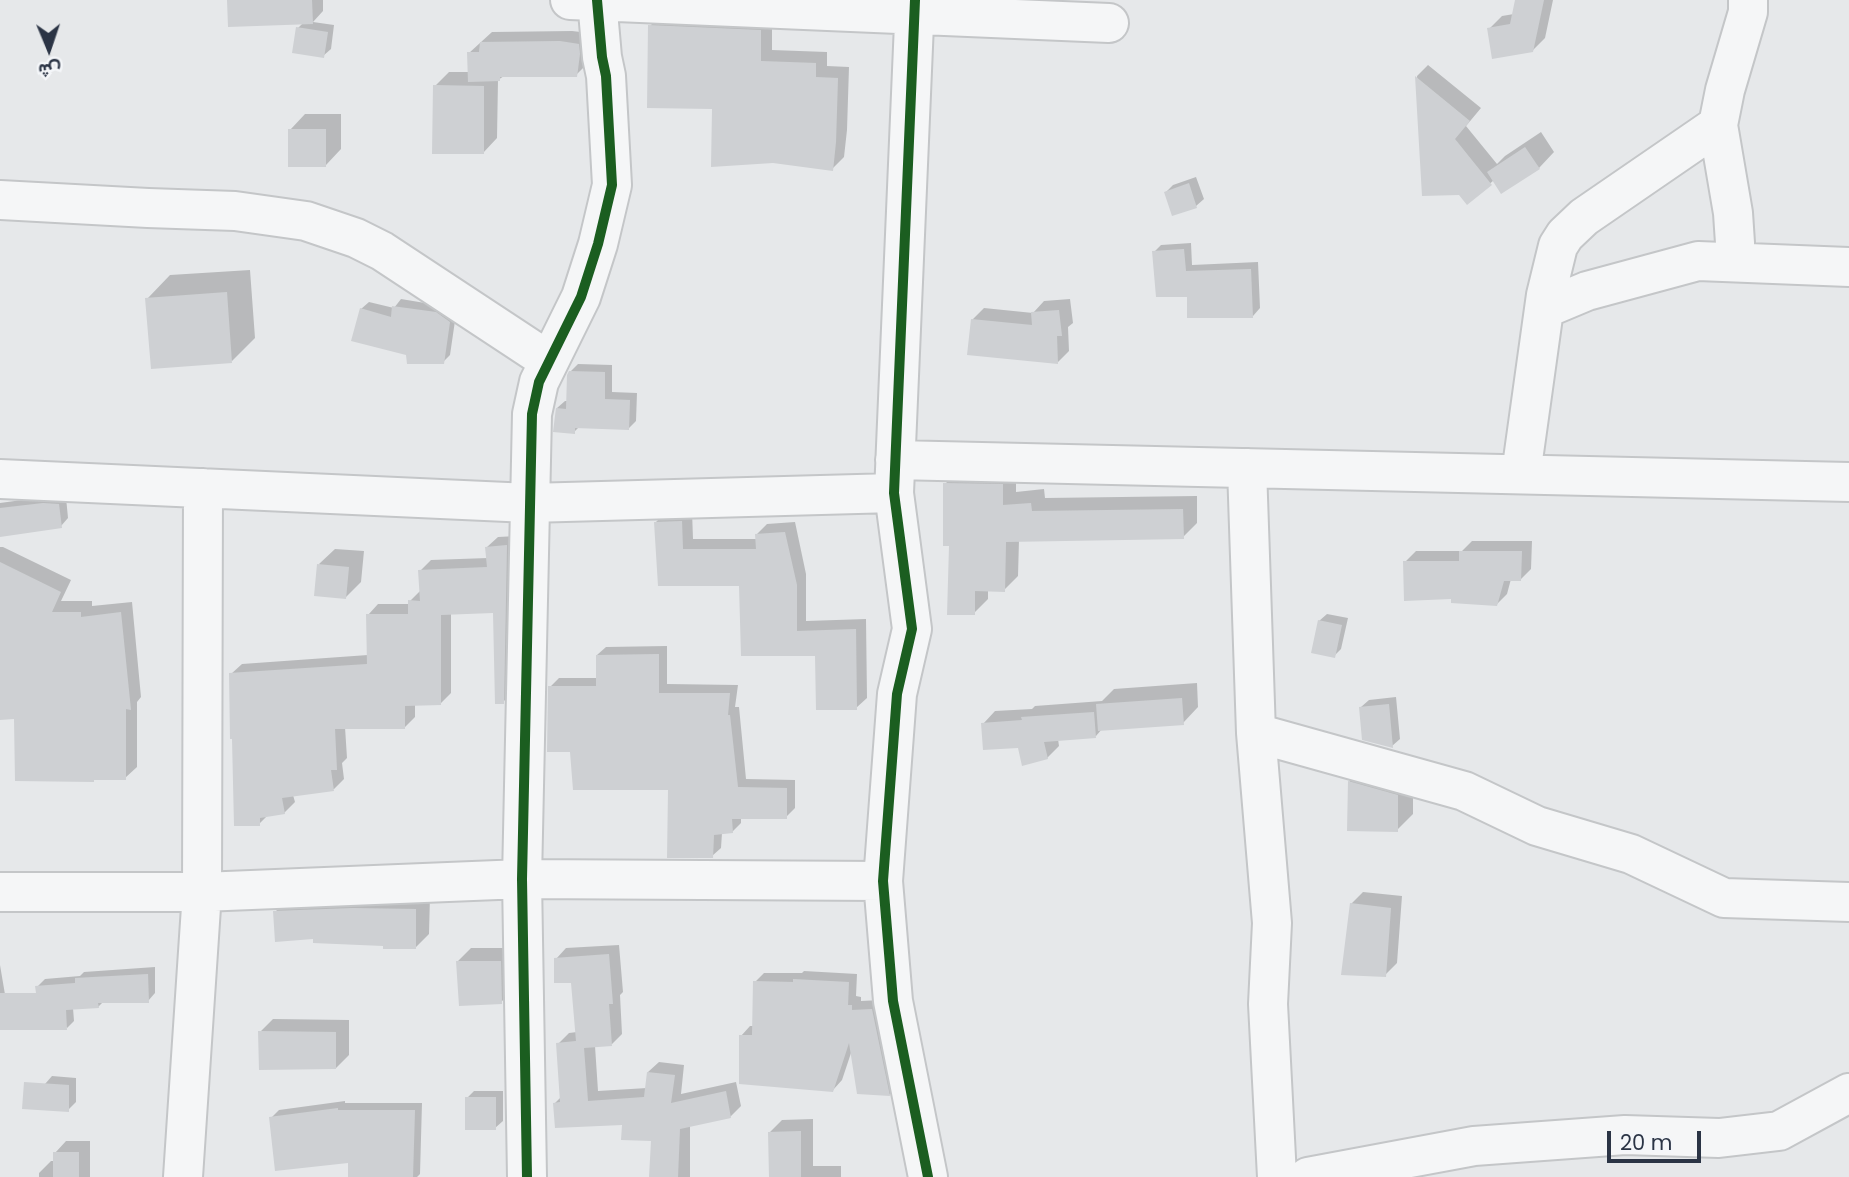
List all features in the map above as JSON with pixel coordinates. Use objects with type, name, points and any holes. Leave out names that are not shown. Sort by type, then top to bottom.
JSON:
[{"type":"street","points":[[1733,262],[1733,213],[1718,125],[1725,90],[1748,12],[1748,0]]},
{"type":"street","points":[[527,1177],[522,879],[532,414],[539,382],[581,297],[598,244],[612,185],[606,76],[588,1],[915,8],[1109,23]]},
{"type":"street","points":[[915,8],[894,476],[912,629],[897,694],[883,881],[893,1001],[928,1177]]},
{"type":"street","points":[[1521,474],[1544,309],[1555,256],[1565,235],[1584,218],[1718,125]]},
{"type":"street","points":[[0,200],[235,211],[306,221],[356,238],[382,251],[549,360]]},
{"type":"street","points":[[1544,309],[1587,291],[1698,261],[1849,267]]},
{"type":"street","points":[[1247,468],[1256,733],[1272,923],[1268,1004],[1277,1177]]},
{"type":"street","points":[[0,479],[529,503],[894,476],[1247,468],[1849,482]]},
{"type":"street","points":[[183,1177],[202,892],[203,488]]},
{"type":"street","points":[[1256,733],[1464,791],[1537,826],[1631,854],[1724,898],[1849,902]]},
{"type":"street","points":[[0,892],[202,892],[522,879],[883,881]]},
{"type":"street","points":[[1308,1177],[1474,1146],[1625,1136],[1719,1138],[1779,1131],[1849,1093]]},
{"type":"building","points":[[227,0],[312,0],[313,24],[228,27]]},
{"type":"building","points":[[1515,0],[1544,0],[1533,52],[1492,59],[1487,28],[1510,24]]},
{"type":"building","points":[[648,25],[761,30],[761,61],[816,63],[816,77],[838,78],[833,171],[773,163],[711,167],[712,109],[647,108]]},
{"type":"building","points":[[296,27],[328,32],[324,58],[292,53]]},
{"type":"building","points":[[560,41],[579,44],[577,77],[500,77],[500,81],[468,82],[467,52],[479,52],[480,42]]},
{"type":"building","points":[[1415,76],[1470,121],[1455,139],[1492,185],[1467,205],[1459,195],[1422,196]]},
{"type":"building","points":[[433,85],[484,86],[484,154],[432,154]]},
{"type":"building","points":[[288,129],[326,129],[326,167],[288,167]]},
{"type":"building","points":[[1525,147],[1540,169],[1501,194],[1487,172]]},
{"type":"building","points":[[1189,183],[1197,208],[1172,216],[1164,192]]},
{"type":"building","points":[[1184,249],[1186,271],[1251,269],[1253,318],[1187,318],[1187,297],[1156,297],[1152,251]]},
{"type":"building","points":[[227,292],[232,363],[151,369],[145,298]]},
{"type":"building","points":[[392,306],[436,312],[450,322],[444,364],[407,364],[406,355],[351,341],[360,308],[391,317]]},
{"type":"building","points":[[1059,310],[1062,336],[1057,336],[1058,364],[967,355],[971,319],[1032,325],[1031,312]]},
{"type":"building","points":[[569,371],[605,372],[605,399],[630,400],[629,430],[575,428],[575,434],[553,432],[556,408],[566,409]]},
{"type":"building","points":[[943,483],[1003,484],[1003,505],[1031,503],[1032,511],[1183,509],[1184,539],[1006,542],[1005,592],[975,591],[975,615],[947,615],[949,546],[943,546]]},
{"type":"building","points":[[59,504],[62,528],[0,537],[0,508]]},
{"type":"building","points":[[682,521],[683,549],[756,549],[755,534],[785,532],[797,585],[797,631],[856,629],[857,710],[816,710],[815,656],[741,656],[739,586],[658,586],[654,522]]},
{"type":"building","points":[[507,545],[504,704],[495,704],[493,613],[441,615],[441,705],[405,706],[405,729],[335,729],[337,770],[331,770],[334,791],[282,798],[285,814],[260,818],[260,826],[234,826],[229,673],[367,664],[366,614],[408,614],[408,600],[420,601],[418,570],[487,567],[485,547]]},
{"type":"building","points":[[1459,551],[1522,551],[1521,581],[1504,581],[1497,606],[1451,603],[1451,599],[1404,601],[1403,561],[1459,561]]},
{"type":"building","points":[[0,562],[61,592],[52,612],[81,612],[81,617],[121,612],[131,710],[126,709],[126,780],[15,781],[14,719],[0,720]]},
{"type":"building","points":[[317,564],[349,567],[346,599],[314,596]]},
{"type":"building","points":[[1318,620],[1342,625],[1335,658],[1311,653]]},
{"type":"building","points":[[659,654],[659,693],[730,693],[728,715],[738,787],[787,788],[787,819],[732,819],[733,833],[714,835],[713,858],[667,858],[668,790],[573,790],[570,752],[547,752],[548,686],[596,686],[596,655]]},
{"type":"building","points":[[1182,698],[1184,725],[1098,731],[1096,704]]},
{"type":"building","points":[[1389,704],[1393,748],[1362,740],[1359,707]]},
{"type":"building","points":[[1094,712],[1096,738],[1044,742],[1048,759],[1022,766],[1018,748],[983,750],[981,723]]},
{"type":"building","points":[[1348,781],[1398,795],[1398,832],[1347,831]]},
{"type":"building","points":[[1350,903],[1391,908],[1386,977],[1341,975]]},
{"type":"building","points":[[416,909],[416,949],[313,943],[313,939],[275,942],[273,911]]},
{"type":"building","points":[[609,954],[613,1004],[609,1004],[612,1046],[584,1048],[588,1101],[644,1097],[647,1072],[675,1075],[671,1103],[726,1091],[731,1118],[680,1129],[678,1177],[649,1177],[651,1141],[621,1140],[622,1125],[555,1128],[553,1103],[560,1102],[556,1043],[576,1041],[571,983],[554,983],[554,958]]},
{"type":"building","points":[[456,961],[501,961],[502,1004],[459,1006]]},
{"type":"building","points":[[148,974],[149,1003],[98,1003],[99,1008],[66,1010],[67,1030],[0,1030],[0,993],[36,993],[35,986],[75,983],[75,978]]},
{"type":"building","points":[[793,979],[849,982],[848,1005],[852,1005],[852,1010],[872,1009],[890,1096],[857,1094],[849,1043],[833,1092],[739,1084],[739,1035],[752,1035],[753,981],[793,982]]},
{"type":"building","points":[[258,1031],[336,1032],[336,1069],[259,1070]]},
{"type":"building","points":[[24,1082],[69,1085],[69,1112],[22,1109]]},
{"type":"building","points":[[465,1097],[496,1097],[496,1130],[465,1130]]},
{"type":"building","points":[[338,1108],[415,1110],[413,1177],[348,1177],[348,1163],[275,1171],[269,1117]]},
{"type":"building","points":[[801,1131],[801,1177],[769,1177],[768,1132]]},
{"type":"building","points":[[53,1152],[79,1152],[79,1177],[53,1177]]},
{"type":"cycle path","points":[[527,1177],[522,879],[532,414],[539,382],[581,297],[598,244],[612,185],[606,76],[597,0]]},
{"type":"cycle path","points":[[915,0],[894,493],[912,629],[897,694],[883,881],[893,1001],[928,1177]]}]
